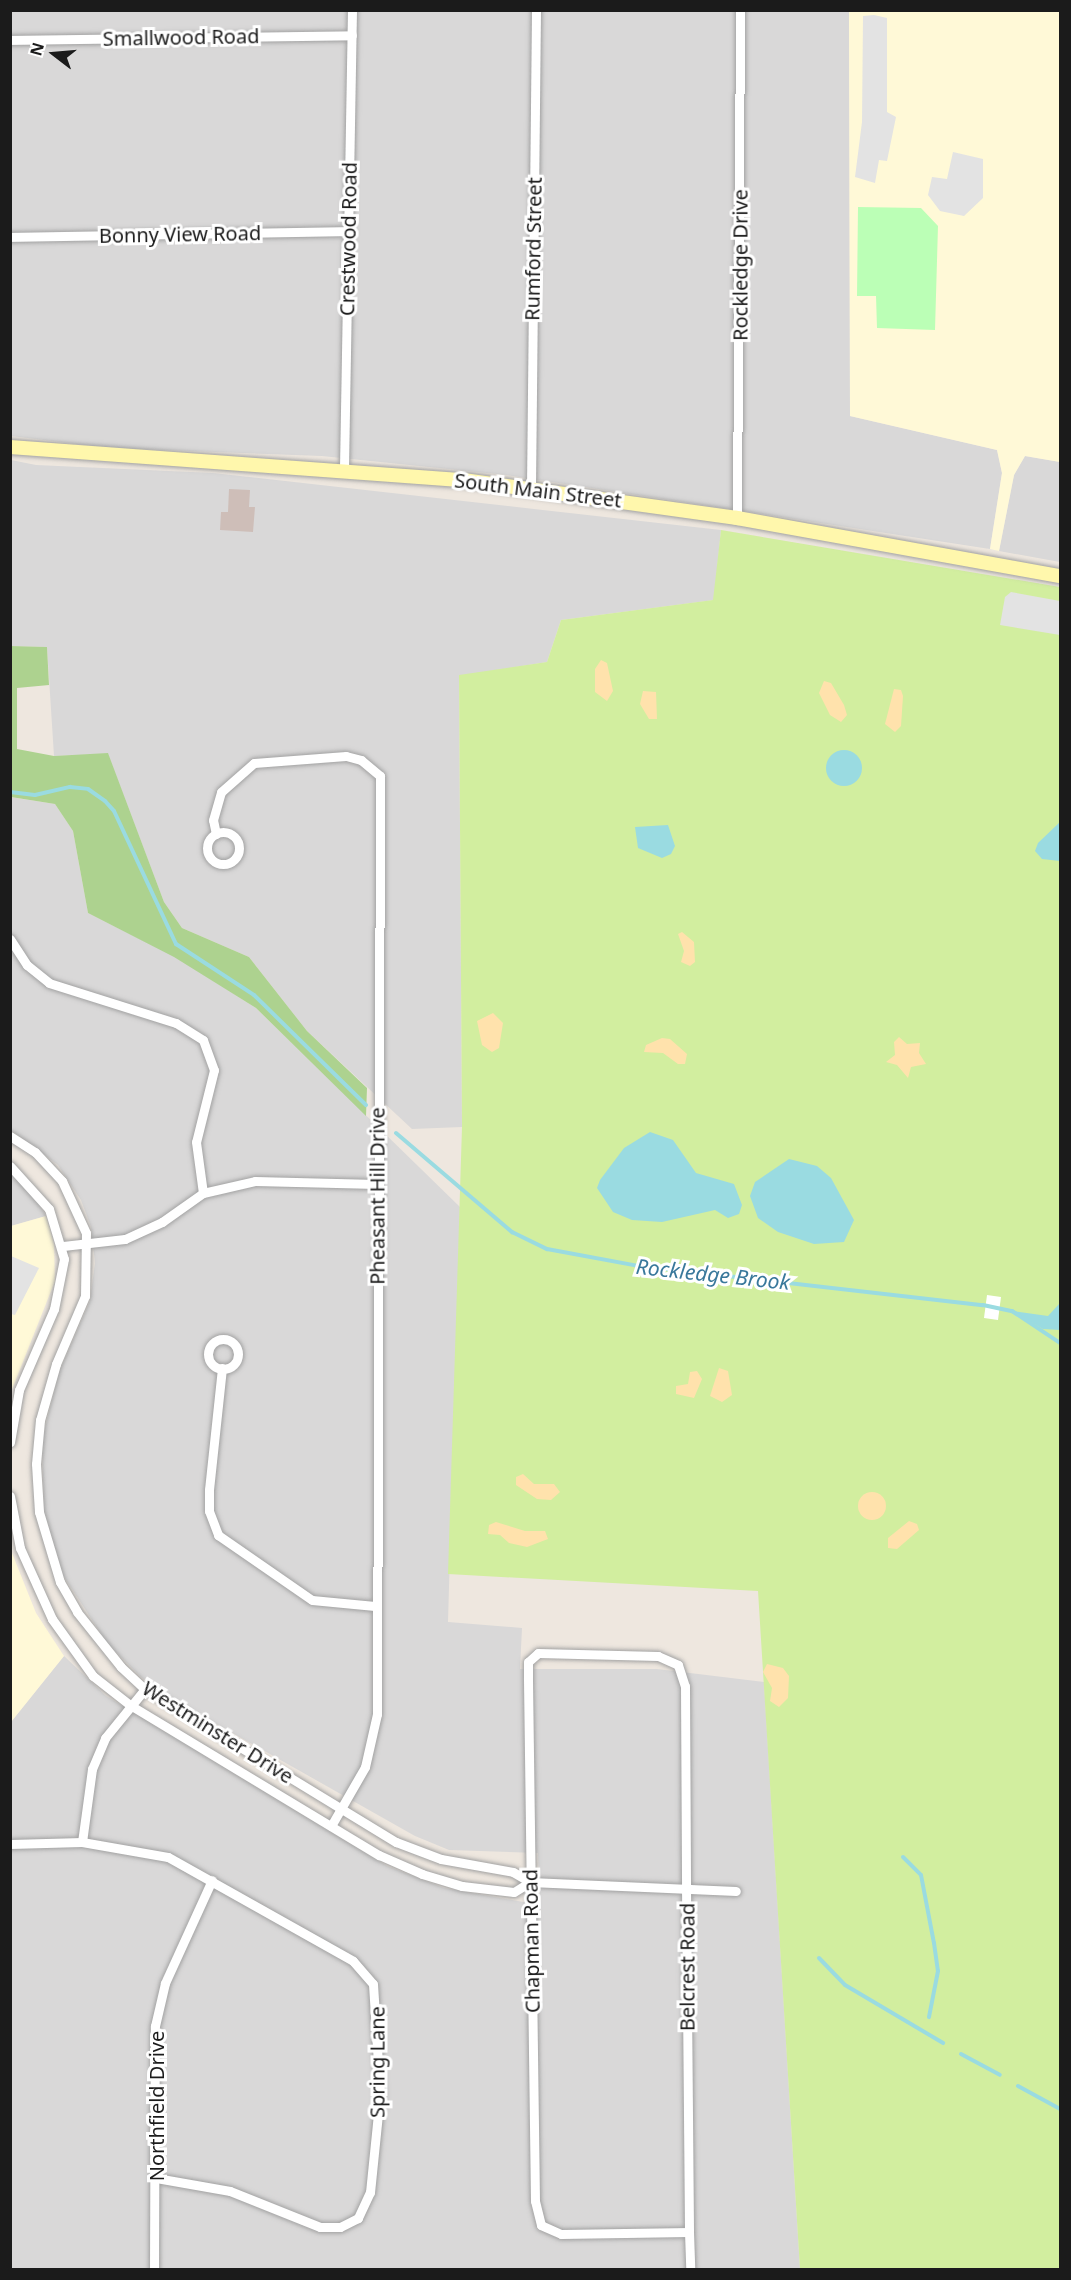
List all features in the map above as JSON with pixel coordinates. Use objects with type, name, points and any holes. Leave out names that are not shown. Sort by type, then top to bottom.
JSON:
[{"type":"main road","name":"South Main Street","points":[[10,447],[104,458],[344,468],[531,488],[736,518],[1060,576]]},
{"type":"street","name":"Crestwood Road","points":[[344,468],[352,10]]},
{"type":"street","name":"Rumford Street","points":[[531,488],[536,10]]},
{"type":"street","name":"Rockledge Drive","points":[[736,518],[740,10]]},
{"type":"street","name":"Smallwood Road","points":[[10,40],[352,35]]},
{"type":"street","name":"Bonny View Road","points":[[10,237],[349,231]]},
{"type":"street","name":"Pheasant Hill Drive","points":[[216,834],[213,820],[221,792],[254,763],[346,756],[361,760],[380,776],[373,1743],[331,1826]]},
{"type":"street","points":[[10,939],[27,965],[49,983],[176,1023],[202,1040],[214,1070],[196,1142],[203,1193]]},
{"type":"street","name":"Westminster Drive","points":[[10,1136],[35,1152],[62,1181],[82,1220],[88,1246],[85,1296],[56,1364],[40,1420],[36,1464],[39,1512],[46,1547],[77,1612],[145,1689],[396,1842],[441,1859],[513,1872],[530,1882],[686,1886],[736,1891]]},
{"type":"street","points":[[10,1166],[40,1194],[63,1246],[60,1290],[19,1390],[10,1442]]},
{"type":"street","points":[[63,1246],[88,1246],[140,1234],[203,1193],[255,1181],[377,1184]]},
{"type":"street","points":[[222,1368],[209,1490],[209,1511],[218,1534],[312,1600],[375,1606]]},
{"type":"street","name":"Westminster Drive","points":[[10,1496],[20,1548],[52,1619],[93,1676],[130,1705],[379,1855],[462,1886],[514,1892],[530,1882]]},
{"type":"street","name":"Chapman Road","points":[[678,1665],[658,1656],[551,1652],[538,1653],[528,1662],[535,2201],[541,2225],[561,2234],[689,2232]]},
{"type":"street","name":"Belcrest Road","points":[[678,1665],[685,1686],[690,2270]]},
{"type":"street","points":[[82,1842],[92,1769],[105,1738],[145,1689]]},
{"type":"street","name":"Spring Lane","points":[[10,1844],[82,1842],[168,1857],[353,1961],[373,1984],[380,2094],[368,2205],[358,2218],[339,2227],[320,2227],[230,2191],[156,2178]]},
{"type":"street","name":"Northfield Drive","points":[[154,2270],[155,2026],[165,1983],[212,1880]]},
{"type":"shaded area","points":[[10,11],[849,11],[850,416],[997,450],[1002,473],[990,549],[507,475],[322,456],[110,448],[11,436]]},
{"type":"shaded area","points":[[849,11],[1060,11],[1060,462],[1025,456],[1014,475],[999,551],[990,549],[1002,473],[997,450],[850,416]]},
{"type":"shaded area","points":[[874,15],[887,18],[887,112],[896,117],[887,161],[879,160],[875,183],[855,177],[862,122],[863,16]]},
{"type":"shaded area","points":[[953,152],[983,159],[983,198],[964,216],[940,211],[928,195],[932,177],[947,179]]},
{"type":"shaded area","points":[[1025,456],[1060,462],[1060,562],[999,551],[1014,475]]},
{"type":"shaded area","points":[[11,460],[36,465],[213,473],[721,530],[714,600],[561,620],[547,662],[459,676],[462,1127],[412,1129],[307,1031],[249,957],[182,928],[164,902],[108,754],[54,756],[47,647],[11,646]]},
{"type":"shaded area","points":[[1011,592],[1060,601],[1060,635],[1000,625],[1005,597]]},
{"type":"shaded area","points":[[10,797],[55,804],[73,831],[88,913],[174,956],[256,1008],[460,1207],[448,1622],[522,1628],[520,1669],[657,1669],[764,1682],[800,2269],[11,2269],[11,1722],[64,1656],[106,1696],[387,1866],[444,1888],[540,1905],[538,1853],[449,1850],[415,1836],[169,1697],[141,1677],[107,1643],[63,1575],[44,1511],[42,1440],[59,1372],[90,1301],[95,1263],[91,1227],[81,1200],[58,1165],[11,1130]]},
{"type":"shaded area","points":[[11,1173],[37,1201],[46,1216],[11,1226]]},
{"type":"shaded area","points":[[46,1216],[54,1244],[55,1281],[11,1392],[11,1226]]},
{"type":"shaded area","points":[[11,1256],[39,1268],[15,1315],[11,1314]]},
{"type":"shaded area","points":[[10,1548],[36,1613],[64,1656],[11,1722]]},
{"type":"green space","points":[[858,207],[921,208],[938,226],[935,330],[877,328],[876,296],[857,296]]},
{"type":"green space","points":[[721,530],[1060,587],[1060,2269],[800,2269],[758,1591],[448,1574],[462,1127],[459,675],[547,662],[561,620],[713,600]]},
{"type":"green space","points":[[10,646],[47,647],[49,685],[17,688],[17,749],[54,756],[108,753],[164,902],[182,928],[249,957],[307,1031],[367,1088],[366,1116],[256,1008],[174,957],[88,913],[73,831],[55,804],[11,797]]},
{"type":"sand","points":[[601,660],[607,663],[613,691],[607,701],[595,692],[595,669]]},
{"type":"sand","points":[[824,681],[831,683],[844,705],[847,715],[841,722],[830,715],[819,693]]},
{"type":"sand","points":[[894,689],[901,690],[903,696],[901,726],[895,732],[885,724]]},
{"type":"sand","points":[[643,691],[656,692],[657,719],[649,719],[640,704]]},
{"type":"sand","points":[[682,932],[694,942],[695,962],[690,966],[681,962],[684,951],[678,934]]},
{"type":"sand","points":[[493,1013],[503,1023],[499,1048],[492,1052],[482,1045],[477,1021]]},
{"type":"sand","points":[[899,1037],[907,1044],[920,1043],[919,1053],[926,1064],[911,1067],[908,1078],[897,1065],[886,1062],[895,1055],[894,1042]]},
{"type":"sand","points":[[662,1038],[670,1039],[687,1054],[685,1064],[678,1064],[663,1053],[644,1052],[646,1045]]},
{"type":"sand","points":[[719,1368],[728,1371],[732,1395],[722,1402],[710,1396]]},
{"type":"sand","points":[[697,1371],[702,1379],[694,1398],[676,1394],[676,1386],[688,1384],[690,1372]]},
{"type":"sand","points":[[523,1474],[534,1484],[554,1484],[560,1492],[551,1500],[537,1499],[516,1485],[516,1477]]},
{"type":"sand","points":[[872,1492],[882,1496],[886,1506],[882,1516],[872,1520],[862,1516],[858,1506],[862,1496]]},
{"type":"sand","points":[[909,1521],[917,1524],[919,1530],[897,1549],[888,1548],[888,1538]]},
{"type":"sand","points":[[496,1522],[525,1531],[545,1531],[548,1539],[527,1547],[509,1543],[500,1535],[488,1534],[489,1525]]},
{"type":"sand","points":[[767,1664],[783,1668],[789,1676],[788,1698],[779,1707],[770,1701],[772,1688],[763,1672]]},
{"type":"water","points":[[844,750],[857,755],[862,768],[857,781],[844,786],[831,781],[826,768],[831,755]]},
{"type":"water","points":[[1060,822],[1060,861],[1042,859],[1035,851],[1038,843]]},
{"type":"water","points":[[668,825],[675,846],[671,854],[662,858],[638,848],[635,827]]},
{"type":"water","points":[[650,1132],[673,1140],[696,1173],[734,1184],[742,1205],[739,1214],[728,1218],[715,1210],[662,1222],[632,1220],[613,1212],[597,1188],[600,1180],[624,1148]]},
{"type":"water","points":[[789,1159],[817,1166],[831,1178],[854,1220],[844,1242],[814,1244],[778,1232],[758,1218],[750,1196],[755,1182]]},
{"type":"water","points":[[1060,1303],[1060,1330],[1043,1329],[1012,1311],[1048,1316]]},
{"type":"pier","points":[[987,1295],[1001,1297],[998,1320],[984,1318]]},
{"type":"building","points":[[229,489],[250,490],[249,507],[255,507],[253,532],[220,530],[221,512],[228,512]]},
{"type":"waterway","name":"Rockledge Brook","points":[[10,792],[35,795],[70,787],[88,789],[105,801],[114,811],[176,944],[254,995],[366,1105]]},
{"type":"waterway","name":"Rockledge Brook","points":[[396,1133],[512,1232],[547,1249],[639,1266],[983,1305],[1012,1311],[1060,1343]]},
{"type":"waterway","points":[[903,1857],[921,1875],[934,1943],[938,1971],[929,2017]]},
{"type":"waterway","points":[[819,1958],[845,1985],[943,2043]]},
{"type":"waterway","points":[[961,2054],[1000,2075]]},
{"type":"waterway","points":[[1018,2086],[1060,2109]]}]
